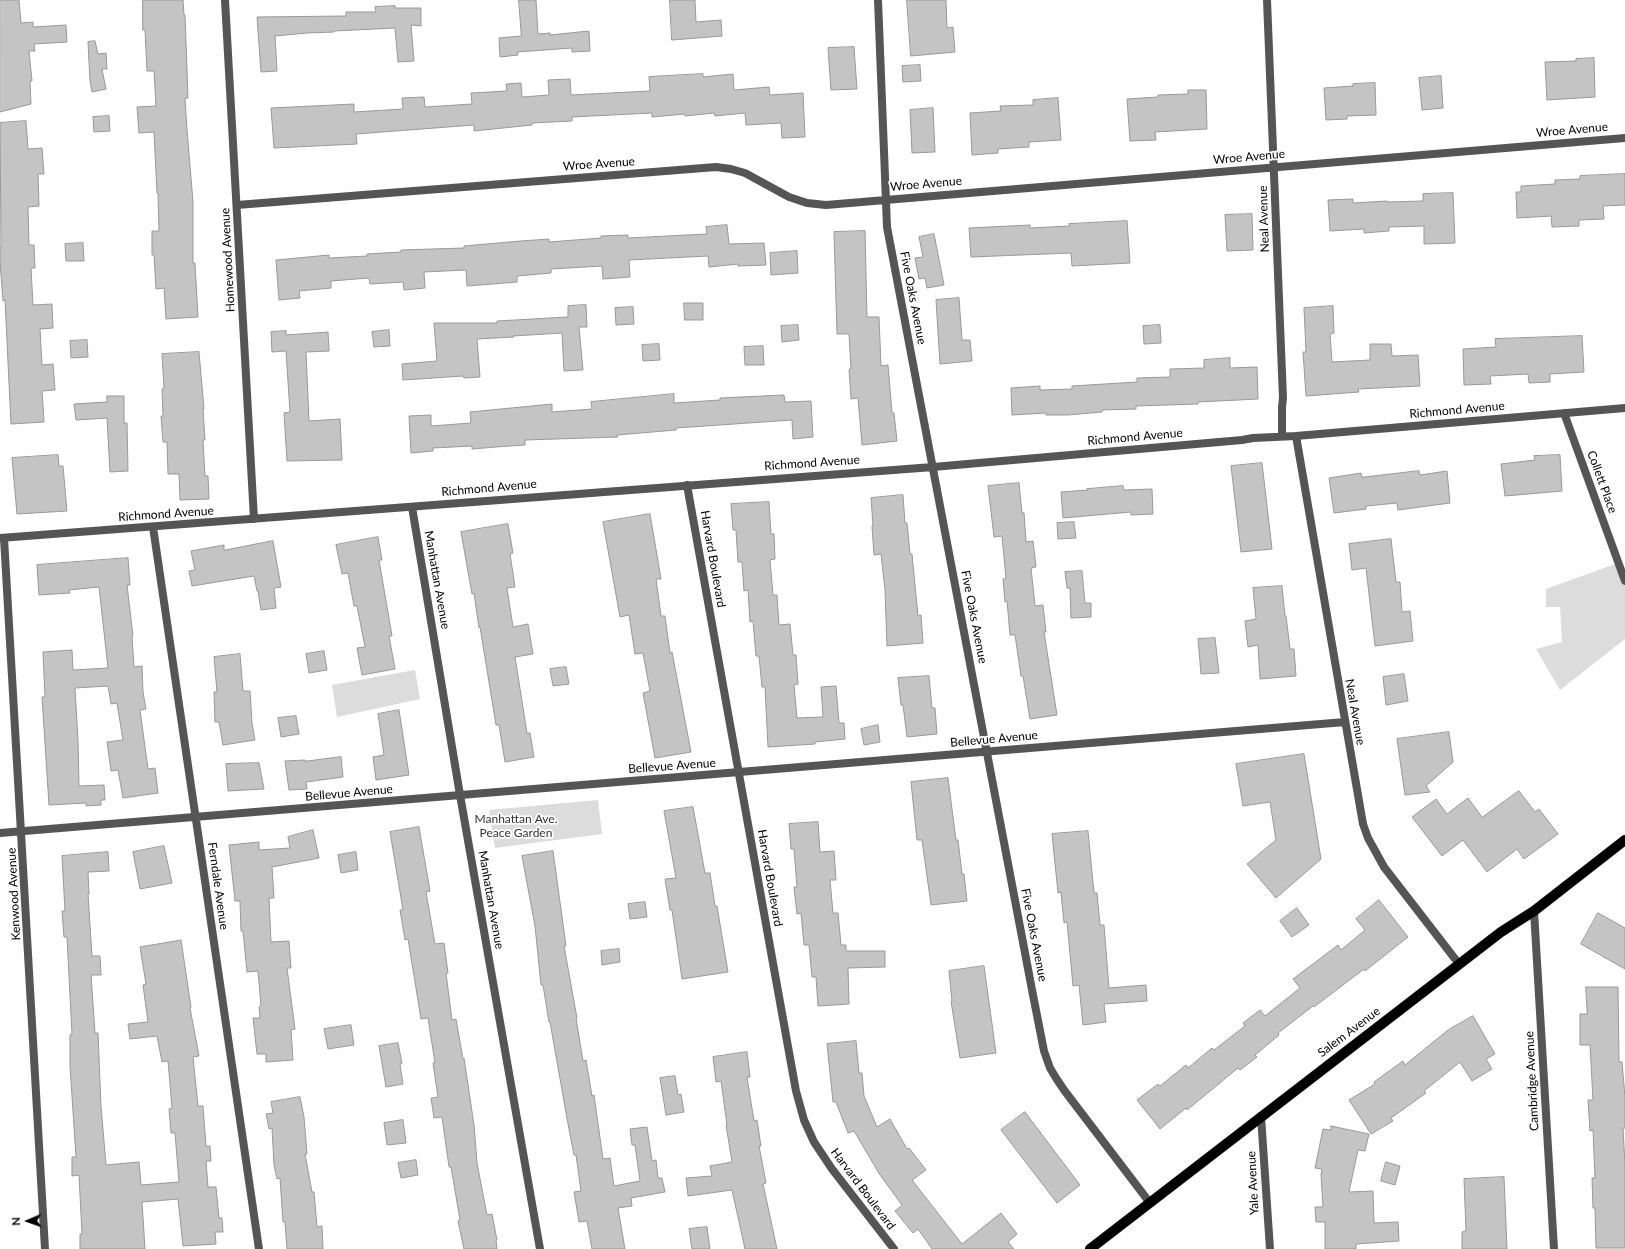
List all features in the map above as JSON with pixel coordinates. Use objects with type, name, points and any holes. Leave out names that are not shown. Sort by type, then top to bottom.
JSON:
[{"type":"main road","name":"Salem Avenue","points":[[1090,1249],[1459,964],[1501,932],[1534,911],[1625,840]]},
{"type":"street","name":"Homewood Avenue","points":[[225,0],[254,519]]},
{"type":"street","name":"Five Oaks Avenue","points":[[878,0],[887,227],[1044,1051],[1050,1068],[1064,1090],[1150,1203]]},
{"type":"street","name":"Neal Avenue","points":[[1267,0],[1283,398],[1282,436]]},
{"type":"street","name":"Wroe Avenue","points":[[237,205],[716,167],[745,173],[789,197],[807,203],[826,205],[1625,138]]},
{"type":"street","name":"Richmond Avenue","points":[[2,538],[933,466],[1625,408]]},
{"type":"street","name":"Collett Place","points":[[1564,414],[1625,581]]},
{"type":"street","name":"Neal Avenue","points":[[1296,436],[1359,807],[1368,838],[1384,867],[1459,964]]},
{"type":"street","name":"Harvard Boulevard","points":[[686,485],[796,1091],[804,1120],[814,1142],[832,1169],[894,1249]]},
{"type":"street","name":"Manhattan Avenue","points":[[412,507],[460,795],[540,1249]]},
{"type":"street","name":"Ferndale Avenue","points":[[153,527],[259,1249]]},
{"type":"street","name":"Kenwood Avenue","points":[[2,538],[22,832],[45,1249]]},
{"type":"street","name":"Bellevue Avenue","points":[[0,834],[1345,722]]},
{"type":"street","name":"Cambridge Avenue","points":[[1534,911],[1554,1249]]},
{"type":"street","name":"Yale Avenue","points":[[1261,1116],[1270,1249]]},
{"type":"green space","points":[[1618,563],[1625,581],[1625,639],[1560,690],[1536,649],[1562,642],[1560,607],[1546,607],[1546,589]]},
{"type":"green space","points":[[415,670],[420,699],[337,717],[332,685]]},
{"type":"green space","name":"Manhattan Ave. Peace Garden","points":[[598,800],[602,834],[495,848],[489,810]]},
{"type":"building","points":[[0,0],[19,0],[21,23],[33,22],[33,27],[66,25],[67,42],[34,44],[35,51],[29,51],[32,81],[30,81],[31,104],[0,112]]},
{"type":"building","points":[[143,0],[183,0],[185,15],[188,98],[185,98],[193,202],[193,263],[195,263],[198,317],[166,319],[164,288],[156,289],[154,255],[152,255],[152,231],[159,231],[154,132],[139,133],[137,107],[156,106],[154,71],[147,71],[145,30],[143,30]]},
{"type":"building","points":[[519,0],[536,0],[538,34],[550,33],[550,35],[589,31],[590,51],[572,52],[572,48],[517,52],[518,55],[500,57],[499,38],[521,36]]},
{"type":"building","points":[[670,0],[695,0],[696,22],[721,20],[722,36],[672,40]]},
{"type":"building","points":[[907,0],[946,0],[947,28],[953,27],[955,52],[911,56]]},
{"type":"building","points":[[395,6],[395,8],[421,8],[421,26],[411,25],[414,61],[398,62],[395,28],[334,31],[275,36],[277,71],[261,72],[257,17],[346,16],[346,12],[376,12],[375,7]]},
{"type":"building","points":[[95,41],[98,54],[106,53],[107,69],[102,69],[106,89],[92,92],[88,42]]},
{"type":"building","points":[[854,47],[857,89],[831,90],[828,48]]},
{"type":"building","points":[[1594,58],[1595,97],[1547,100],[1545,62],[1576,61],[1576,59]]},
{"type":"building","points":[[920,65],[921,81],[903,82],[902,66]]},
{"type":"building","points":[[703,74],[703,77],[733,74],[734,90],[769,87],[770,95],[803,93],[805,137],[782,138],[781,123],[746,125],[745,113],[715,116],[714,113],[652,117],[652,113],[572,117],[572,121],[532,123],[532,125],[474,131],[474,125],[356,134],[357,144],[274,148],[271,108],[354,104],[354,112],[403,109],[402,98],[424,97],[425,107],[472,104],[471,93],[507,91],[506,84],[521,83],[522,97],[549,95],[548,80],[570,79],[571,95],[650,91],[649,77]]},
{"type":"building","points":[[1441,76],[1443,108],[1422,110],[1419,78]]},
{"type":"building","points":[[1375,83],[1376,115],[1347,116],[1347,119],[1326,120],[1324,88]]},
{"type":"building","points":[[1188,90],[1206,90],[1207,129],[1155,132],[1156,140],[1130,141],[1127,99],[1158,97],[1158,95],[1188,94]]},
{"type":"building","points":[[1058,98],[1061,140],[1029,142],[1029,147],[998,149],[998,153],[972,155],[970,113],[1001,111],[1000,106],[1033,105],[1033,100]]},
{"type":"building","points":[[933,108],[935,152],[912,153],[910,110]]},
{"type":"building","points":[[109,116],[110,131],[94,132],[93,117]]},
{"type":"building","points":[[26,121],[28,149],[42,148],[44,174],[38,174],[39,206],[28,207],[29,245],[34,245],[35,268],[31,268],[33,305],[52,304],[53,328],[40,329],[42,365],[53,364],[55,390],[42,391],[44,422],[11,424],[5,300],[3,301],[0,262],[0,123]]},
{"type":"building","points":[[1625,174],[1625,205],[1603,206],[1604,219],[1579,220],[1579,226],[1552,227],[1551,216],[1517,218],[1516,192],[1521,192],[1521,186],[1555,184],[1555,180],[1580,179],[1580,176]]},
{"type":"building","points":[[1453,193],[1455,243],[1424,244],[1424,226],[1389,227],[1389,231],[1364,233],[1364,229],[1330,231],[1328,200],[1353,199],[1353,203],[1423,201],[1423,194]]},
{"type":"building","points":[[1252,214],[1253,250],[1227,251],[1225,215]]},
{"type":"building","points":[[1127,221],[1130,263],[1072,266],[1071,253],[971,257],[969,228],[1030,225],[1030,228]]},
{"type":"building","points":[[727,225],[729,244],[764,243],[766,265],[738,266],[738,264],[709,267],[708,256],[629,260],[630,277],[603,279],[602,266],[551,269],[551,273],[517,276],[517,282],[467,286],[466,270],[424,272],[425,288],[404,290],[403,282],[370,284],[369,278],[331,281],[331,288],[299,291],[300,298],[279,300],[276,260],[329,255],[329,258],[367,256],[367,254],[401,252],[401,250],[464,248],[464,246],[549,239],[549,242],[601,238],[601,236],[628,235],[628,238],[707,234],[706,227]]},
{"type":"building","points":[[865,231],[867,317],[879,317],[881,366],[888,365],[892,413],[894,413],[897,441],[862,445],[858,398],[851,399],[849,334],[837,334],[834,232]]},
{"type":"building","points":[[934,234],[944,285],[927,288],[925,278],[919,279],[915,258],[923,257],[919,237]]},
{"type":"building","points":[[83,243],[84,261],[66,261],[65,244]]},
{"type":"building","points":[[797,251],[798,273],[771,275],[770,253]]},
{"type":"building","points":[[959,298],[962,340],[970,340],[972,361],[940,364],[936,300]]},
{"type":"building","points":[[684,303],[703,303],[703,320],[685,320]]},
{"type":"building","points":[[586,305],[587,327],[579,327],[583,370],[564,371],[562,333],[477,339],[480,377],[464,378],[463,376],[403,380],[402,364],[437,361],[434,323],[497,323],[497,321],[568,317],[568,306]]},
{"type":"building","points":[[1333,306],[1334,333],[1330,334],[1332,362],[1370,360],[1370,344],[1391,344],[1392,356],[1418,355],[1420,386],[1358,389],[1359,392],[1306,396],[1303,352],[1306,352],[1304,308]]},
{"type":"building","points":[[633,307],[634,324],[616,325],[615,308]]},
{"type":"building","points":[[798,325],[799,340],[782,342],[781,326]]},
{"type":"building","points":[[1160,325],[1161,343],[1144,344],[1143,326]]},
{"type":"building","points":[[389,330],[390,346],[374,347],[372,332]]},
{"type":"building","points":[[286,331],[286,335],[328,332],[329,351],[306,352],[309,421],[340,419],[342,460],[287,461],[284,413],[290,412],[286,351],[272,352],[271,332]]},
{"type":"building","points":[[1582,336],[1584,372],[1550,374],[1550,382],[1529,383],[1528,374],[1490,376],[1491,384],[1464,385],[1463,349],[1496,347],[1495,339]]},
{"type":"building","points":[[87,340],[88,357],[71,358],[70,341]]},
{"type":"building","points":[[659,344],[660,360],[643,361],[642,345]]},
{"type":"building","points":[[763,346],[764,365],[745,365],[744,347]]},
{"type":"building","points":[[199,352],[204,409],[205,440],[203,440],[205,476],[208,476],[209,499],[180,500],[179,474],[168,474],[167,442],[163,442],[161,416],[163,416],[162,389],[164,389],[162,354]]},
{"type":"building","points":[[1230,358],[1230,368],[1257,367],[1258,399],[1198,402],[1198,404],[1136,406],[1136,409],[1102,410],[1102,412],[1068,415],[1046,415],[1046,413],[1012,415],[1011,388],[1040,386],[1040,390],[1072,389],[1072,386],[1137,382],[1137,378],[1170,377],[1170,369],[1204,368],[1204,360]]},
{"type":"building","points":[[674,394],[674,403],[720,400],[720,398],[784,395],[785,402],[811,401],[813,437],[793,439],[792,420],[676,428],[676,430],[617,435],[618,437],[525,440],[525,445],[472,449],[472,446],[433,448],[433,451],[411,453],[409,416],[431,415],[431,426],[471,423],[470,412],[552,404],[552,412],[592,409],[591,402]]},
{"type":"building","points":[[107,396],[124,396],[124,423],[127,423],[128,471],[110,472],[107,418],[76,420],[74,404],[107,402]]},
{"type":"building","points":[[58,455],[59,466],[63,466],[67,511],[17,514],[12,458]]},
{"type":"building","points":[[1560,455],[1562,491],[1505,496],[1501,464],[1535,460],[1534,456]]},
{"type":"building","points":[[1262,463],[1272,549],[1241,552],[1231,466]]},
{"type":"building","points":[[1419,471],[1420,475],[1447,471],[1450,503],[1398,510],[1397,503],[1366,506],[1366,509],[1334,513],[1329,478],[1361,473],[1362,477]]},
{"type":"building","points":[[1019,483],[1022,513],[1024,513],[1026,542],[1033,541],[1036,567],[1031,568],[1035,606],[1043,605],[1046,632],[1044,632],[1057,715],[1030,719],[1023,676],[1021,676],[1015,635],[1010,635],[1007,601],[1005,602],[1003,579],[1006,578],[1002,536],[994,537],[988,486]]},
{"type":"building","points":[[1123,486],[1124,490],[1152,489],[1153,514],[1131,515],[1131,512],[1063,518],[1061,492]]},
{"type":"building","points":[[903,495],[905,523],[907,523],[910,554],[912,554],[918,616],[921,615],[923,643],[887,646],[885,590],[881,554],[874,555],[871,498]]},
{"type":"building","points":[[769,502],[771,534],[774,534],[775,559],[770,560],[773,595],[777,595],[779,625],[790,624],[793,655],[796,655],[798,684],[794,685],[797,718],[823,717],[821,687],[836,686],[839,723],[844,723],[845,739],[815,742],[815,744],[768,747],[765,687],[762,687],[759,656],[756,656],[753,621],[750,622],[748,590],[744,591],[742,562],[738,562],[736,530],[733,530],[731,504]]},
{"type":"building","points":[[650,514],[661,579],[656,579],[661,616],[665,616],[670,653],[672,652],[691,752],[655,758],[643,693],[650,691],[643,653],[635,654],[629,615],[620,617],[603,522]]},
{"type":"building","points":[[1074,522],[1076,538],[1058,539],[1057,523]]},
{"type":"building","points":[[508,524],[513,553],[510,554],[515,587],[507,588],[513,627],[528,624],[533,654],[515,657],[527,733],[530,733],[534,757],[505,762],[499,725],[496,725],[474,593],[472,594],[461,532]]},
{"type":"building","points":[[378,537],[382,560],[379,560],[392,636],[389,636],[395,669],[362,675],[357,648],[365,647],[357,606],[354,606],[348,573],[342,574],[336,545]]},
{"type":"building","points":[[1391,539],[1396,582],[1400,582],[1402,612],[1410,611],[1413,641],[1375,646],[1366,568],[1352,570],[1349,544]]},
{"type":"building","points":[[273,541],[281,587],[274,588],[276,608],[261,610],[254,576],[192,586],[189,571],[195,570],[191,551],[224,545],[224,550]]},
{"type":"building","points":[[128,558],[130,585],[127,585],[133,636],[134,667],[142,666],[143,692],[146,709],[140,710],[148,769],[155,768],[158,793],[123,798],[118,770],[111,771],[107,742],[123,740],[117,703],[111,704],[108,686],[75,688],[79,786],[104,785],[105,800],[101,800],[101,805],[86,806],[86,803],[49,805],[42,697],[45,697],[43,652],[72,650],[73,670],[108,668],[99,587],[69,590],[70,593],[39,595],[37,565]]},
{"type":"building","points":[[1082,571],[1085,603],[1091,603],[1091,617],[1071,618],[1070,588],[1067,588],[1065,572]]},
{"type":"building","points":[[1282,586],[1290,649],[1294,649],[1296,676],[1260,679],[1258,645],[1248,647],[1245,621],[1256,619],[1253,588]]},
{"type":"building","points":[[1215,638],[1219,673],[1201,674],[1198,639]]},
{"type":"building","points":[[324,651],[327,670],[309,673],[306,654]]},
{"type":"building","points":[[240,654],[243,691],[250,691],[252,723],[255,740],[223,745],[219,722],[215,722],[214,692],[217,692],[214,657]]},
{"type":"building","points":[[566,667],[569,684],[553,686],[550,669]]},
{"type":"building","points":[[1404,674],[1408,701],[1386,705],[1383,677]]},
{"type":"building","points":[[929,676],[932,708],[935,708],[937,734],[907,737],[898,678]]},
{"type":"building","points":[[399,710],[409,775],[376,780],[373,757],[384,755],[378,714]]},
{"type":"building","points":[[296,716],[299,734],[281,737],[278,718]]},
{"type":"building","points":[[878,725],[880,742],[864,745],[861,729]]},
{"type":"building","points":[[1449,732],[1453,762],[1426,786],[1430,792],[1405,795],[1397,739]]},
{"type":"building","points":[[1304,754],[1321,859],[1276,898],[1247,864],[1276,840],[1270,802],[1243,806],[1236,764]]},
{"type":"building","points":[[341,757],[343,777],[306,782],[307,789],[289,790],[285,761],[305,761]]},
{"type":"building","points":[[259,763],[264,789],[228,791],[226,764]]},
{"type":"building","points":[[948,778],[956,840],[958,840],[967,901],[931,905],[922,840],[917,840],[911,782]]},
{"type":"building","points":[[1519,791],[1535,812],[1539,809],[1558,834],[1524,859],[1517,849],[1487,872],[1463,840],[1442,856],[1412,817],[1436,799],[1447,814],[1468,798],[1482,817]]},
{"type":"building","points":[[693,807],[705,873],[710,873],[715,906],[717,906],[728,972],[682,979],[672,910],[670,910],[665,879],[676,878],[664,811]]},
{"type":"building","points":[[818,822],[820,852],[834,851],[836,880],[830,880],[833,913],[838,913],[841,945],[846,945],[846,951],[885,951],[885,967],[848,968],[849,1004],[818,1006],[816,977],[812,977],[809,945],[804,945],[801,913],[797,914],[794,887],[797,887],[794,849],[791,849],[789,824]]},
{"type":"building","points":[[419,827],[430,891],[426,892],[435,944],[444,943],[452,1020],[456,1019],[463,1059],[464,1058],[474,1125],[477,1163],[487,1215],[492,1214],[497,1240],[497,1249],[464,1249],[458,1221],[460,1220],[451,1167],[449,1167],[442,1117],[434,1118],[431,1098],[438,1097],[433,1063],[435,1063],[428,1018],[421,1019],[408,939],[405,940],[400,910],[403,910],[390,832]]},
{"type":"building","points":[[313,830],[319,858],[272,867],[274,898],[269,898],[271,942],[289,941],[291,968],[287,968],[295,1029],[291,1030],[293,1060],[266,1062],[266,1054],[257,1054],[253,1018],[260,1018],[259,1007],[261,1006],[258,971],[247,972],[243,931],[241,931],[240,901],[235,901],[229,845],[259,842],[259,850],[290,848],[288,837]]},
{"type":"building","points":[[1088,831],[1094,893],[1097,893],[1100,925],[1104,925],[1109,988],[1146,985],[1147,1001],[1104,1004],[1106,1022],[1083,1025],[1079,985],[1073,986],[1067,922],[1064,923],[1061,892],[1058,893],[1052,834]]},
{"type":"building","points":[[164,846],[172,883],[140,889],[133,852]]},
{"type":"building","points":[[553,851],[566,946],[564,946],[583,1061],[586,1060],[592,1096],[594,1095],[603,1159],[610,1158],[614,1186],[640,1181],[635,1145],[632,1145],[630,1129],[647,1127],[652,1161],[656,1160],[658,1178],[662,1178],[665,1192],[631,1198],[632,1206],[618,1208],[625,1249],[592,1249],[587,1221],[579,1222],[574,1192],[581,1191],[576,1155],[574,1155],[543,985],[541,985],[535,926],[522,856]]},
{"type":"building","points":[[108,852],[109,871],[88,872],[92,956],[100,956],[101,975],[91,975],[95,1033],[98,1033],[101,1106],[106,1165],[139,1162],[141,1185],[179,1182],[175,1133],[171,1133],[169,1109],[172,1108],[168,1061],[162,1062],[157,1036],[130,1039],[128,1024],[148,1022],[143,985],[146,984],[140,947],[181,940],[190,1008],[199,1056],[193,1057],[198,1106],[203,1106],[206,1146],[210,1146],[211,1161],[206,1161],[208,1187],[216,1187],[219,1218],[222,1218],[223,1232],[215,1232],[216,1244],[183,1246],[178,1199],[142,1202],[145,1249],[80,1249],[80,1234],[82,1234],[79,1175],[72,1176],[72,1157],[76,1157],[70,1066],[70,1035],[72,1034],[67,937],[64,937],[62,911],[65,911],[62,856]]},
{"type":"building","points":[[356,852],[358,870],[341,873],[338,855]]},
{"type":"building","points":[[1379,900],[1408,937],[1365,971],[1364,969],[1278,1033],[1279,1035],[1255,1055],[1257,1057],[1240,1070],[1238,1068],[1187,1110],[1186,1108],[1160,1129],[1137,1100],[1158,1084],[1160,1086],[1186,1065],[1188,1068],[1212,1048],[1214,1050],[1245,1026],[1243,1023],[1260,1010],[1265,1016],[1300,988],[1293,979],[1338,945],[1341,950],[1365,930],[1356,919]]},
{"type":"building","points":[[645,902],[647,917],[630,919],[628,904]]},
{"type":"building","points":[[1297,908],[1309,925],[1292,937],[1280,921]]},
{"type":"building","points":[[1598,913],[1625,928],[1625,969],[1581,944]]},
{"type":"building","points":[[619,949],[620,962],[602,965],[601,951]]},
{"type":"building","points":[[984,966],[996,1053],[960,1058],[951,1001],[949,971]]},
{"type":"building","points":[[1586,987],[1618,987],[1619,1062],[1622,1062],[1625,1097],[1625,1128],[1623,1128],[1625,1165],[1625,1248],[1596,1248],[1595,1208],[1593,1208],[1592,1178],[1595,1178],[1593,1130],[1590,1131],[1588,1100],[1593,1100],[1590,1045],[1580,1045],[1580,1014],[1587,1014]]},
{"type":"building","points":[[1473,1016],[1495,1054],[1486,1059],[1492,1069],[1472,1081],[1460,1062],[1424,1091],[1426,1093],[1391,1118],[1393,1121],[1371,1134],[1349,1100],[1375,1084],[1374,1082],[1403,1061],[1405,1065],[1448,1030]]},
{"type":"building","points":[[351,1025],[354,1045],[328,1049],[324,1029]]},
{"type":"building","points":[[856,1041],[859,1073],[862,1073],[864,1096],[877,1127],[890,1119],[907,1149],[909,1148],[926,1170],[912,1180],[962,1244],[1001,1213],[1017,1234],[1008,1242],[1014,1249],[932,1249],[918,1229],[913,1233],[895,1211],[902,1205],[880,1175],[854,1131],[848,1133],[836,1102],[833,1102],[827,1044]]},
{"type":"building","points":[[398,1043],[402,1063],[400,1064],[403,1084],[386,1087],[379,1046]]},
{"type":"building","points":[[747,1052],[750,1077],[747,1077],[754,1121],[757,1120],[761,1146],[759,1146],[766,1183],[763,1184],[777,1249],[745,1249],[732,1190],[688,1196],[686,1178],[712,1176],[710,1166],[732,1162],[721,1081],[716,1082],[713,1057]]},
{"type":"building","points":[[675,1076],[678,1095],[681,1094],[684,1112],[666,1115],[660,1078]]},
{"type":"building","points":[[300,1097],[304,1117],[307,1154],[305,1154],[312,1192],[314,1192],[317,1227],[322,1226],[323,1249],[287,1249],[285,1222],[283,1222],[280,1178],[277,1179],[274,1165],[272,1128],[269,1129],[266,1114],[273,1113],[271,1102]]},
{"type":"building","points":[[1025,1112],[1080,1185],[1057,1203],[1001,1130]]},
{"type":"building","points":[[403,1120],[406,1143],[387,1145],[384,1123]]},
{"type":"building","points":[[1331,1126],[1369,1134],[1365,1151],[1358,1150],[1349,1192],[1373,1191],[1374,1223],[1398,1222],[1399,1241],[1356,1244],[1356,1249],[1325,1249],[1325,1222],[1316,1222],[1315,1207],[1323,1207],[1322,1169],[1315,1168],[1323,1129],[1331,1130]]},
{"type":"building","points":[[416,1160],[418,1175],[401,1178],[398,1163]]},
{"type":"building","points":[[1386,1162],[1400,1166],[1395,1185],[1381,1181]]},
{"type":"building","points":[[1504,1177],[1507,1249],[1462,1249],[1462,1232],[1466,1231],[1464,1179]]},
{"type":"building","points":[[707,1227],[710,1249],[692,1249],[689,1229]]}]
